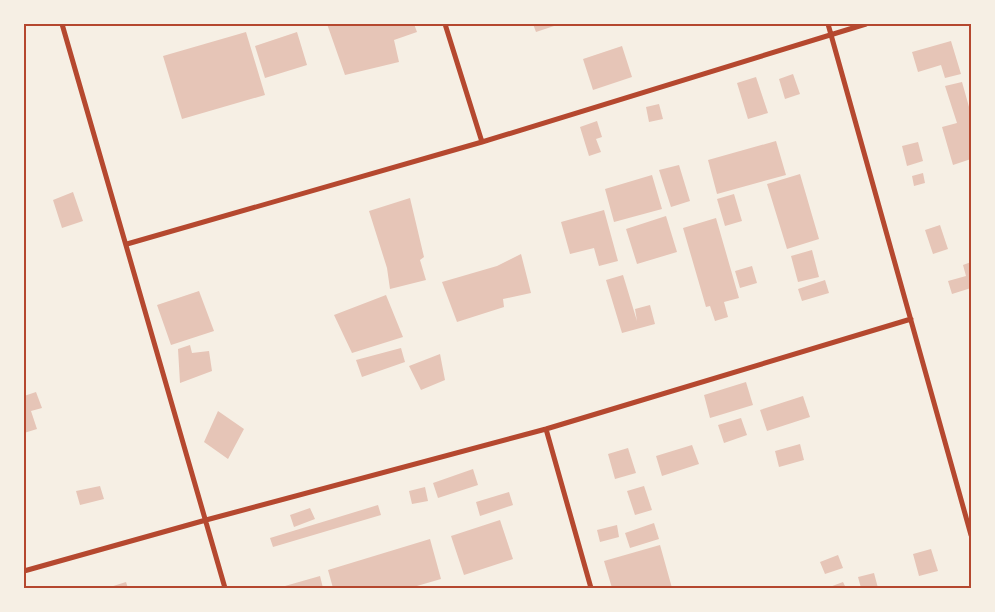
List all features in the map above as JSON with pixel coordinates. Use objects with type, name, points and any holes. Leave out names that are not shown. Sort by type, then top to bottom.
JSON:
[{"type":"street","points":[[62,24],[225,588]]},
{"type":"street","points":[[445,24],[482,142]]},
{"type":"street","points":[[828,24],[971,536]]},
{"type":"street","points":[[127,244],[482,142],[866,24]]},
{"type":"street","points":[[24,571],[206,520],[546,430],[911,319]]},
{"type":"street","points":[[546,430],[591,588]]},
{"type":"building","points":[[327,24],[414,24],[417,32],[394,40],[399,62],[345,75]]},
{"type":"building","points":[[533,24],[560,24],[536,32]]},
{"type":"building","points":[[246,32],[265,95],[182,119],[163,56]]},
{"type":"building","points":[[297,32],[307,65],[265,78],[255,46]]},
{"type":"building","points":[[951,41],[961,74],[945,78],[941,65],[918,72],[912,52]]},
{"type":"building","points":[[622,46],[632,77],[593,90],[583,59]]},
{"type":"building","points":[[793,74],[800,94],[785,99],[779,79]]},
{"type":"building","points":[[756,77],[768,113],[748,119],[737,83]]},
{"type":"building","points":[[962,82],[971,114],[971,159],[953,165],[942,127],[957,123],[945,86]]},
{"type":"building","points":[[659,104],[663,119],[649,122],[646,107]]},
{"type":"building","points":[[597,121],[602,137],[596,139],[601,152],[589,156],[580,127]]},
{"type":"building","points":[[776,141],[786,175],[717,194],[708,160]]},
{"type":"building","points":[[918,142],[923,161],[907,166],[902,146]]},
{"type":"building","points":[[679,165],[690,201],[671,207],[659,170]]},
{"type":"building","points":[[923,173],[925,183],[914,186],[912,176]]},
{"type":"building","points":[[800,174],[819,239],[787,249],[767,184]]},
{"type":"building","points":[[652,175],[662,209],[614,222],[605,189]]},
{"type":"building","points":[[73,192],[83,221],[62,228],[53,200]]},
{"type":"building","points":[[734,194],[742,221],[725,226],[717,199]]},
{"type":"building","points":[[410,198],[424,257],[420,260],[426,280],[390,289],[387,268],[369,211]]},
{"type":"building","points":[[604,210],[618,261],[599,266],[594,248],[570,254],[561,222]]},
{"type":"building","points":[[666,216],[677,252],[637,264],[626,229]]},
{"type":"building","points":[[716,218],[739,298],[724,302],[728,317],[715,321],[710,306],[706,307],[683,228]]},
{"type":"building","points":[[940,225],[948,249],[933,254],[925,230]]},
{"type":"building","points":[[812,250],[819,277],[798,282],[791,256]]},
{"type":"building","points":[[521,254],[531,293],[503,299],[504,307],[457,322],[442,282],[497,266]]},
{"type":"building","points":[[971,262],[971,288],[952,294],[948,281],[966,276],[963,265]]},
{"type":"building","points":[[752,266],[757,283],[740,288],[735,271]]},
{"type":"building","points":[[623,275],[637,321],[635,309],[650,305],[655,324],[622,333],[606,280]]},
{"type":"building","points":[[825,280],[829,293],[802,301],[798,289]]},
{"type":"building","points":[[199,291],[214,331],[171,345],[157,305]]},
{"type":"building","points":[[386,295],[403,337],[352,353],[334,315]]},
{"type":"building","points":[[190,345],[192,353],[209,351],[212,371],[180,383],[178,349]]},
{"type":"building","points":[[401,348],[405,362],[362,377],[356,360]]},
{"type":"building","points":[[440,354],[445,380],[421,390],[409,366]]},
{"type":"building","points":[[746,382],[753,405],[710,418],[704,395]]},
{"type":"building","points":[[36,392],[42,408],[31,411],[37,429],[24,433],[24,396]]},
{"type":"building","points":[[803,396],[810,417],[767,431],[760,410]]},
{"type":"building","points":[[218,411],[244,429],[228,459],[204,442]]},
{"type":"building","points":[[741,418],[747,435],[724,443],[718,425]]},
{"type":"building","points":[[800,444],[804,460],[779,467],[775,451]]},
{"type":"building","points":[[692,445],[699,464],[662,476],[656,456]]},
{"type":"building","points":[[628,448],[636,473],[615,479],[608,454]]},
{"type":"building","points":[[473,469],[478,485],[438,498],[433,483]]},
{"type":"building","points":[[100,486],[104,499],[80,505],[76,491]]},
{"type":"building","points":[[644,486],[652,510],[635,515],[627,491]]},
{"type":"building","points":[[425,487],[428,501],[412,504],[409,491]]},
{"type":"building","points":[[509,492],[513,505],[480,516],[476,502]]},
{"type":"building","points":[[378,505],[381,515],[273,547],[270,538]]},
{"type":"building","points":[[310,508],[315,519],[294,527],[290,515]]},
{"type":"building","points":[[500,520],[513,559],[464,575],[451,536]]},
{"type":"building","points":[[654,523],[659,539],[630,548],[625,533]]},
{"type":"building","points":[[617,525],[619,537],[600,542],[597,530]]},
{"type":"building","points":[[430,539],[441,579],[410,588],[333,588],[328,570]]},
{"type":"building","points":[[660,545],[672,588],[612,588],[604,561]]},
{"type":"building","points":[[931,549],[938,571],[919,576],[913,554]]},
{"type":"building","points":[[838,555],[843,568],[825,574],[820,562]]},
{"type":"building","points":[[874,573],[878,588],[861,588],[858,577]]},
{"type":"building","points":[[320,576],[323,588],[278,588]]},
{"type":"building","points":[[126,582],[128,588],[107,588]]},
{"type":"building","points":[[843,582],[846,588],[827,588]]}]
